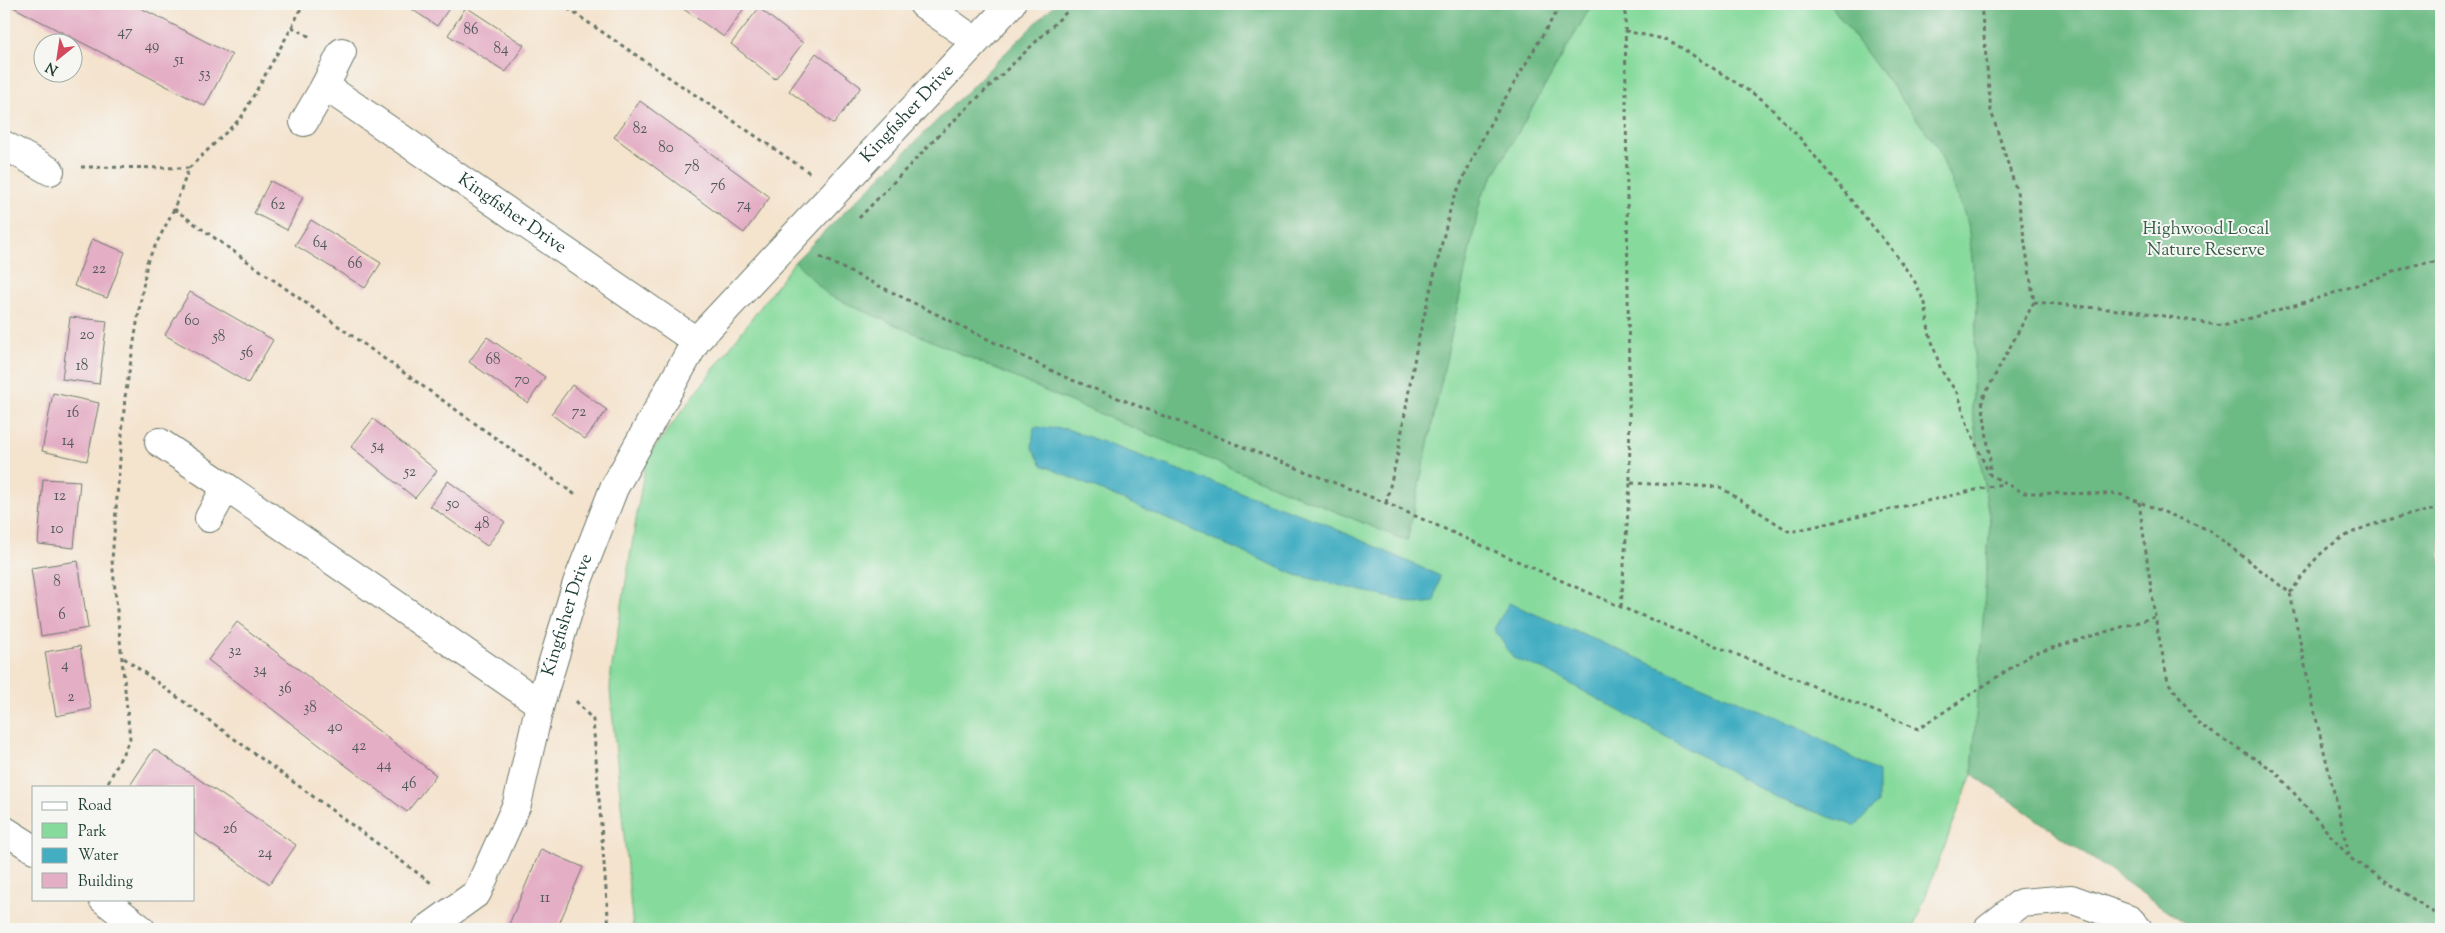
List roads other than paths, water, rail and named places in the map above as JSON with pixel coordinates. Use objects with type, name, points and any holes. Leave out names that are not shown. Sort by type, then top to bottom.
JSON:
[{"type":"street","points":[[923,4],[975,41]]},
{"type":"street","name":"Kingfisher Drive","points":[[427,929],[477,892],[517,804],[540,704],[577,583],[614,488],[696,341],[1011,4]]},
{"type":"street","points":[[304,122],[342,52]]},
{"type":"street","name":"Kingfisher Drive","points":[[325,86],[696,341]]},
{"type":"street","points":[[4,148],[50,171]]},
{"type":"street","name":"Kingfisher Drive","points":[[160,442],[540,704]]},
{"type":"street","points":[[209,518],[226,487]]},
{"type":"street","points":[[4,830],[32,848]]},
{"type":"street","points":[[1988,929],[2021,903],[2070,899],[2130,920],[2138,929]]},
{"type":"street","points":[[104,900],[140,929]]},
{"type":"water","points":[[1034,427],[1067,429],[1316,520],[1440,576],[1434,602],[1417,604],[1296,575],[1042,465],[1032,448]]},
{"type":"water","points":[[1509,603],[1801,728],[1878,772],[1878,804],[1855,826],[1779,799],[1547,671],[1513,658],[1494,629]]},
{"type":"park label","name":"Highwood Local Nature Reserve","points":[[2206,240]]}]
